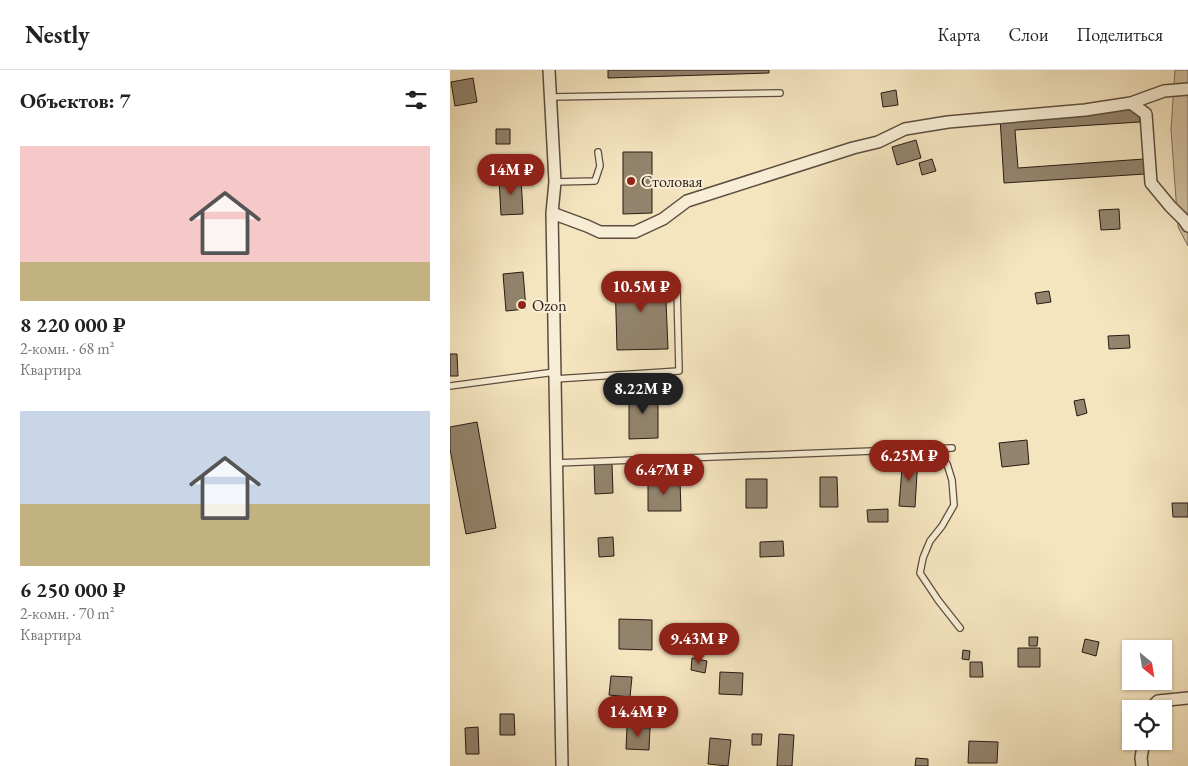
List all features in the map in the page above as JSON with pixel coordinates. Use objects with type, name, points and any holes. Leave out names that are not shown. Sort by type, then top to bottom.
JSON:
[{"type":"street","points":[[549,70],[555,182],[552,213],[562,766]]},
{"type":"street","points":[[552,213],[600,232],[635,232],[662,219],[687,201],[844,150],[878,142],[904,129],[948,122],[1085,110],[1131,103],[1164,91],[1188,89]]},
{"type":"street","points":[[1131,103],[1146,114],[1151,183],[1188,226]]},
{"type":"street","points":[[1170,206],[1188,209]]},
{"type":"street","points":[[1172,700],[1188,698]]},
{"type":"street","points":[[1142,750],[1142,766]]},
{"type":"lane","points":[[550,97],[780,93]]},
{"type":"lane","points":[[555,182],[595,181],[600,166],[598,152]]},
{"type":"lane","points":[[450,386],[555,376],[679,371],[677,289]]},
{"type":"lane","points":[[556,463],[952,448]]},
{"type":"lane","points":[[934,449],[950,472],[954,504],[942,526],[930,541],[923,558],[920,573],[960,628]]},
{"type":"shaded area","points":[[1175,70],[1188,70],[1188,246],[1178,227],[1171,129]]},
{"type":"building","points":[[608,70],[769,70],[769,73],[608,78]]},
{"type":"building","points":[[473,78],[477,102],[455,106],[451,82]]},
{"type":"building","points":[[896,90],[898,105],[883,107],[881,93]]},
{"type":"building","points":[[1139,109],[1140,122],[1015,130],[1018,168],[1144,159],[1145,174],[1004,183],[1000,118]]},
{"type":"building","points":[[496,129],[510,129],[510,144],[496,144]]},
{"type":"building","points":[[916,140],[921,158],[897,165],[892,147]]},
{"type":"building","points":[[623,152],[652,152],[652,213],[623,214]]},
{"type":"building","points":[[932,159],[936,171],[922,175],[919,163]]},
{"type":"building","points":[[521,177],[523,214],[501,215],[499,178]]},
{"type":"building","points":[[1119,209],[1120,229],[1101,230],[1099,210]]},
{"type":"building","points":[[523,272],[526,309],[506,311],[503,274]]},
{"type":"building","points":[[665,276],[668,349],[617,350],[615,278]]},
{"type":"building","points":[[1049,291],[1051,302],[1037,304],[1035,293]]},
{"type":"building","points":[[1129,335],[1130,348],[1109,349],[1108,336]]},
{"type":"building","points":[[450,354],[457,354],[458,376],[450,376]]},
{"type":"building","points":[[629,391],[658,391],[658,438],[629,439]]},
{"type":"building","points":[[1084,399],[1087,413],[1077,416],[1074,401]]},
{"type":"building","points":[[477,422],[496,528],[466,534],[450,449],[450,427]]},
{"type":"building","points":[[1027,440],[1029,464],[1002,467],[999,443]]},
{"type":"building","points":[[903,456],[918,457],[915,507],[899,506]]},
{"type":"building","points":[[594,464],[612,464],[613,493],[595,494]]},
{"type":"building","points":[[820,477],[837,477],[838,507],[820,507]]},
{"type":"building","points":[[746,479],[767,479],[767,508],[746,508]]},
{"type":"building","points":[[648,481],[680,481],[681,511],[648,511]]},
{"type":"building","points":[[1172,503],[1188,503],[1188,517],[1173,517]]},
{"type":"building","points":[[888,509],[888,522],[868,522],[867,510]]},
{"type":"building","points":[[613,537],[614,556],[599,557],[598,538]]},
{"type":"building","points":[[783,541],[784,556],[760,557],[760,542]]},
{"type":"building","points":[[619,619],[652,620],[652,650],[619,649]]},
{"type":"building","points":[[1029,637],[1038,637],[1037,646],[1029,646]]},
{"type":"building","points":[[1085,639],[1099,642],[1096,656],[1082,652]]},
{"type":"building","points":[[1018,648],[1040,648],[1040,667],[1018,667]]},
{"type":"building","points":[[963,650],[970,651],[969,660],[962,659]]},
{"type":"building","points":[[692,658],[707,661],[705,673],[691,670]]},
{"type":"building","points":[[970,662],[982,662],[983,677],[970,677]]},
{"type":"building","points":[[720,672],[743,673],[742,695],[719,694]]},
{"type":"building","points":[[611,676],[632,677],[630,697],[609,695]]},
{"type":"building","points":[[500,714],[514,714],[515,735],[500,735]]},
{"type":"building","points":[[478,727],[479,754],[466,754],[465,728]]},
{"type":"building","points":[[627,727],[650,728],[649,750],[626,749]]},
{"type":"building","points":[[752,734],[762,734],[761,745],[752,745]]},
{"type":"building","points":[[779,734],[794,735],[792,766],[777,766]]},
{"type":"building","points":[[710,738],[731,740],[728,766],[708,764]]},
{"type":"building","points":[[969,741],[998,742],[997,763],[968,763]]},
{"type":"building","points":[[916,758],[928,759],[928,766],[915,766]]},
{"type":"place","name":"Столовая","points":[[631,181]]},
{"type":"place","name":"Ozon","points":[[522,305]]}]
